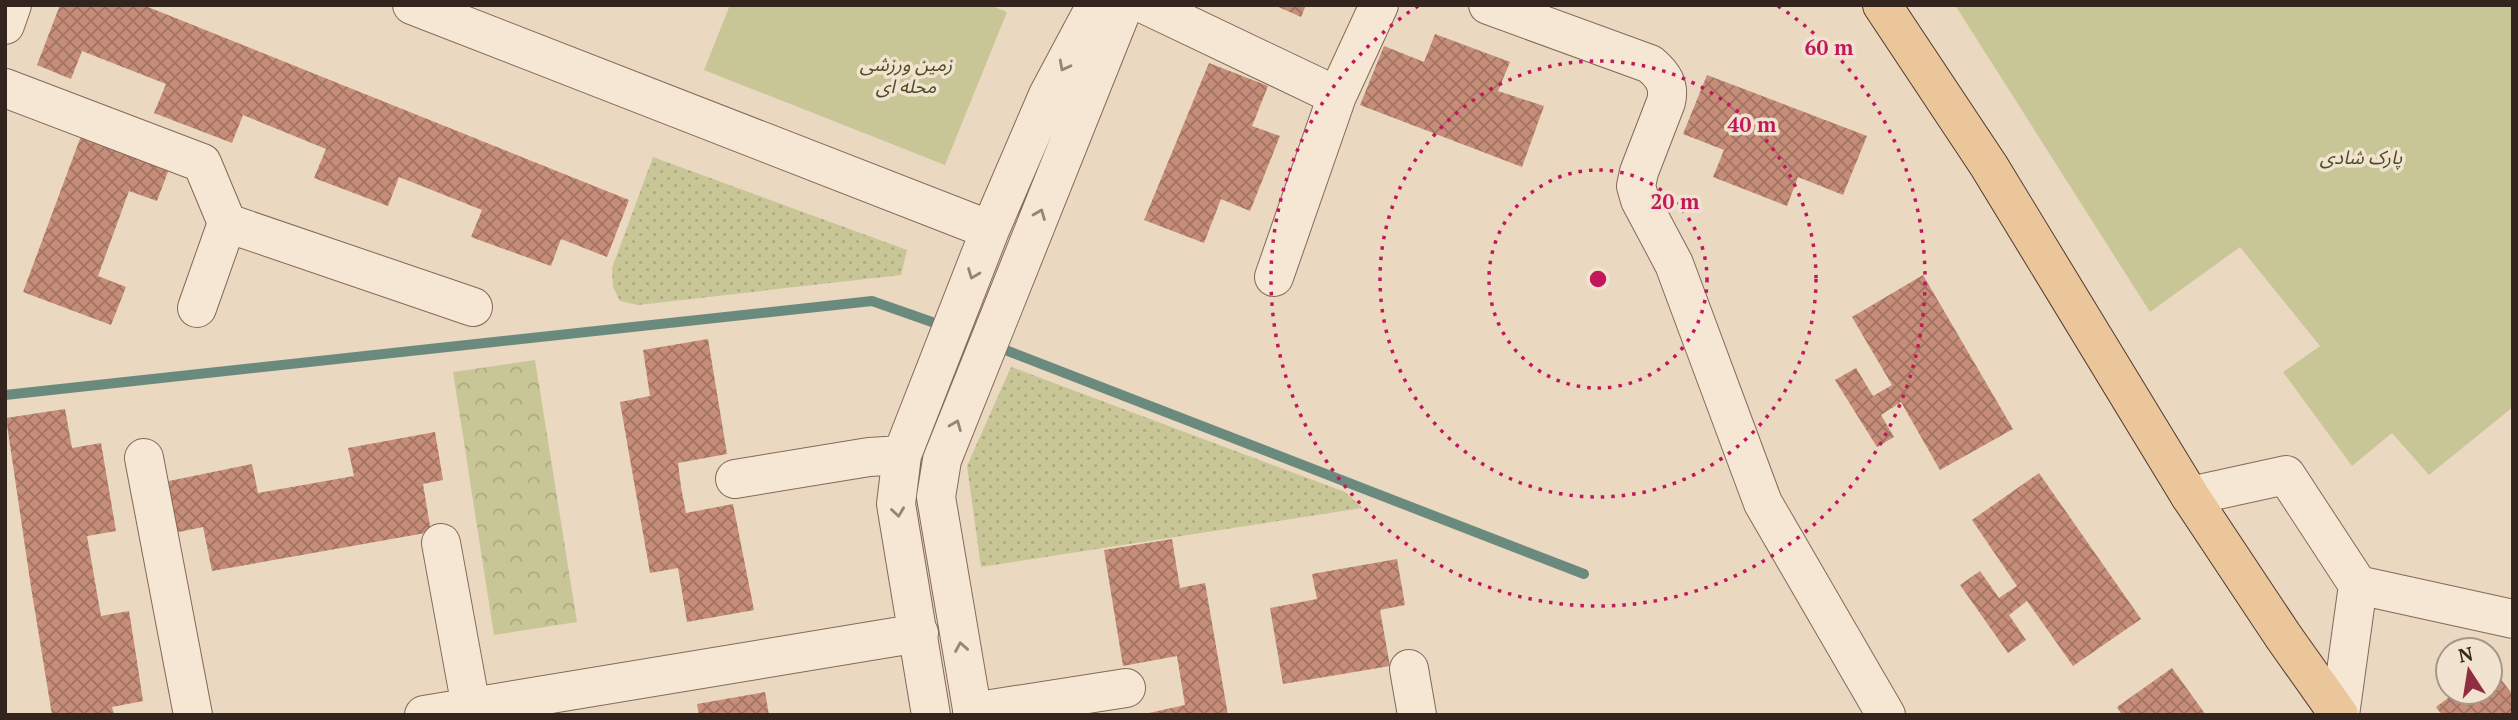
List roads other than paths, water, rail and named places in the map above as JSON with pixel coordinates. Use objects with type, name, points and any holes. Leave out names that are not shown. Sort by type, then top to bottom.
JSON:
[{"type":"main road","points":[[1882,5],[1989,166],[2190,496],[2339,715]]},
{"type":"street","points":[[5,25],[12,5]]},
{"type":"street","points":[[412,5],[990,230]]},
{"type":"street","points":[[932,715],[896,504],[902,455],[990,230],[1048,95],[1096,5]]},
{"type":"street","points":[[1124,5],[942,460],[936,497],[973,713],[1126,688]]},
{"type":"street","points":[[1146,5],[1337,96]]},
{"type":"street","points":[[1274,277],[1337,96],[1379,5]]},
{"type":"street","points":[[1489,5],[1650,64],[1665,80],[1667,102],[1636,186],[1640,200],[1674,264],[1763,503],[1886,715]]},
{"type":"street","points":[[5,88],[202,163],[228,223],[197,308]]},
{"type":"street","points":[[228,223],[473,307]]},
{"type":"street","points":[[734,479],[869,457],[902,455]]},
{"type":"street","points":[[144,458],[193,715]]},
{"type":"street","points":[[2190,496],[2286,475],[2358,586],[2339,715]]},
{"type":"street","points":[[441,543],[478,709]]},
{"type":"street","points":[[2358,586],[2513,619]]},
{"type":"street","points":[[194,605],[213,715]]},
{"type":"street","points":[[424,715],[478,709],[919,633]]},
{"type":"street","points":[[1409,668],[1417,715]]},
{"type":"waterway","points":[[5,395],[872,301],[932,322]]},
{"type":"waterway","points":[[1008,351],[1584,574]]},
{"type":"park label","name":"زمین ورزشی محله ای","points":[[906,74]]},
{"type":"park label","name":"پارک شادی","points":[[2361,156]]}]
